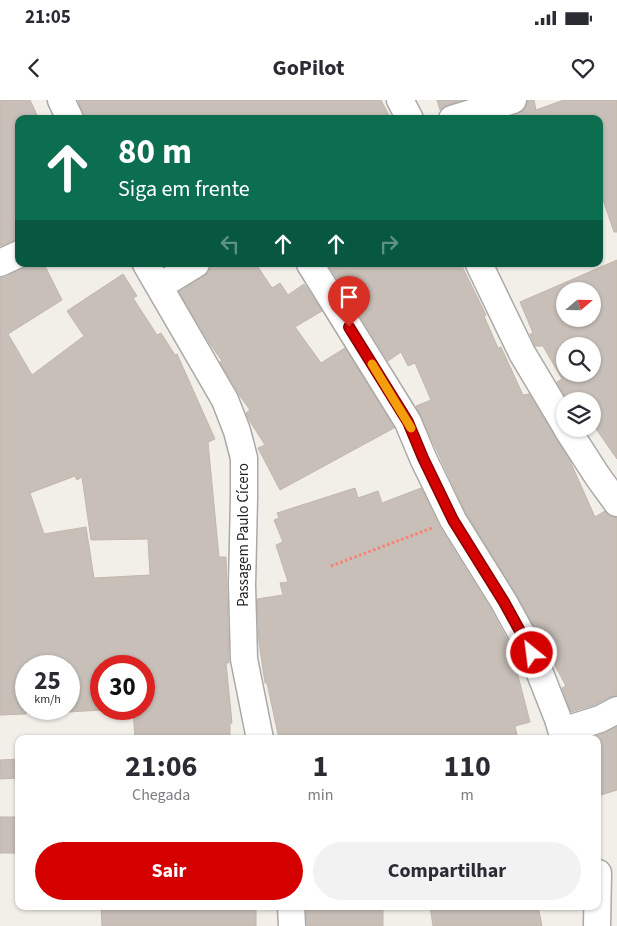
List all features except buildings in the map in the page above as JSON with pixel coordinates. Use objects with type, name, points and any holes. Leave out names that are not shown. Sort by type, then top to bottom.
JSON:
[{"type":"street","points":[[61,100],[68,115]]},
{"type":"street","points":[[400,100],[408,115]]},
{"type":"street","points":[[465,115],[513,100]]},
{"type":"street","points":[[0,263],[15,256]]},
{"type":"street","name":"Passagem Paulo Cícero","points":[[148,267],[225,400],[237,431],[244,458],[242,585],[244,660],[259,735]]},
{"type":"street","points":[[160,286],[191,267]]},
{"type":"street","points":[[312,267],[408,422],[453,520],[504,602],[532,653],[563,735],[617,710]]},
{"type":"street","points":[[480,267],[522,353],[556,410]]},
{"type":"street","points":[[572,437],[617,503]]},
{"type":"street","points":[[291,910],[292,926]]},
{"type":"street","points":[[597,910],[597,926]]},
{"type":"path","points":[[331,566],[453,520]]},
{"type":"slow traffic","points":[[372,364],[411,428]]},
{"type":"route","points":[[349,327],[408,422],[453,520],[504,602],[532,653]]}]
